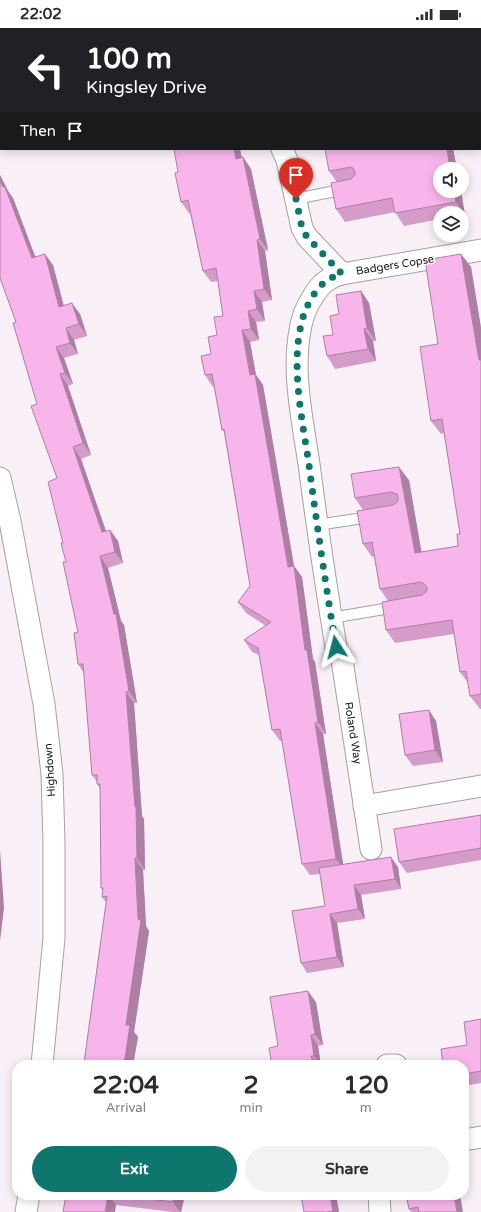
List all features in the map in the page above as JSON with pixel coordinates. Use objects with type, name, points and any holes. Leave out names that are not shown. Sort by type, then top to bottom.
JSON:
[{"type":"street","points":[[282,150],[287,160],[302,228],[307,237],[342,274]]},
{"type":"street","name":"Badgers Copse","points":[[339,654],[331,618],[299,394],[298,365],[300,336],[304,313],[314,294],[327,280],[342,274],[481,250]]},
{"type":"street","name":"Highdown","points":[[0,478],[10,521],[44,704],[52,774],[54,938],[42,1060]]},
{"type":"street","name":"Roland Way","points":[[339,654],[371,849]]},
{"type":"street","points":[[364,806],[481,786]]},
{"type":"street","points":[[469,1139],[481,1137]]},
{"type":"street","points":[[26,1212],[28,1200]]},
{"type":"street","points":[[379,1200],[380,1212]]},
{"type":"lane","points":[[296,199],[358,186]]},
{"type":"lane","points":[[317,525],[378,515]]},
{"type":"lane","points":[[331,618],[407,606]]},
{"type":"building","points":[[174,150],[234,150],[236,159],[243,157],[260,239],[257,240],[264,289],[254,291],[257,309],[248,311],[251,329],[242,330],[250,375],[255,374],[288,567],[294,566],[305,650],[307,650],[318,722],[315,723],[336,859],[302,864],[280,729],[272,730],[258,648],[244,640],[271,622],[238,602],[250,586],[224,429],[222,430],[212,374],[205,375],[201,356],[211,354],[208,337],[217,335],[214,317],[223,316],[216,268],[203,271],[188,200],[181,202],[175,173],[178,172]]},
{"type":"building","points":[[325,150],[447,150],[449,162],[433,162],[433,198],[455,198],[456,202],[395,213],[392,198],[336,209],[331,183],[351,179],[355,175],[355,172],[351,167],[329,171]]},
{"type":"building","points":[[0,181],[3,187],[5,187],[32,258],[45,254],[59,307],[72,303],[79,324],[66,328],[70,343],[56,347],[65,373],[60,374],[83,443],[73,447],[102,532],[110,530],[115,552],[100,556],[114,614],[116,614],[129,691],[126,692],[136,807],[137,858],[135,858],[138,919],[141,920],[126,1025],[130,1025],[125,1060],[84,1060],[107,896],[102,897],[103,888],[101,888],[100,784],[97,784],[97,775],[92,775],[83,664],[78,664],[74,633],[78,632],[63,562],[66,562],[61,543],[63,543],[48,482],[57,478],[31,406],[37,404],[13,323],[16,322],[0,278]]},
{"type":"building","points":[[461,254],[479,360],[481,360],[481,694],[470,696],[466,671],[460,672],[452,620],[386,630],[382,602],[422,595],[427,591],[427,587],[420,582],[380,589],[372,542],[363,544],[357,511],[393,505],[398,501],[398,497],[397,494],[391,492],[355,498],[351,474],[399,467],[415,553],[458,546],[457,534],[460,534],[442,419],[431,421],[420,347],[438,344],[425,260]]},
{"type":"building","points":[[361,291],[367,328],[364,329],[368,349],[327,356],[323,336],[333,335],[330,316],[339,314],[336,295]]},
{"type":"building","points":[[429,710],[435,750],[405,755],[399,714]]},
{"type":"building","points":[[481,815],[481,848],[399,862],[394,829]]},
{"type":"building","points":[[391,857],[395,879],[354,885],[358,909],[330,914],[337,957],[301,963],[292,911],[325,906],[319,868]]},
{"type":"building","points":[[308,991],[315,1034],[311,1035],[314,1056],[311,1056],[312,1060],[271,1060],[269,1048],[278,1046],[270,997]]},
{"type":"building","points":[[481,1019],[481,1071],[469,1073],[469,1060],[442,1060],[441,1049],[467,1045],[464,1022]]},
{"type":"building","points":[[65,1200],[107,1200],[105,1212],[63,1212]]},
{"type":"building","points":[[158,1200],[173,1200],[173,1202]]},
{"type":"building","points":[[302,1200],[331,1200],[333,1211],[304,1212]]},
{"type":"building","points":[[407,1200],[455,1200],[457,1212],[419,1212],[418,1207],[409,1209]]},
{"type":"route","points":[[296,199],[302,228],[307,237],[342,274],[327,280],[314,294],[304,313],[300,336],[298,365],[299,394],[336,647]]}]
